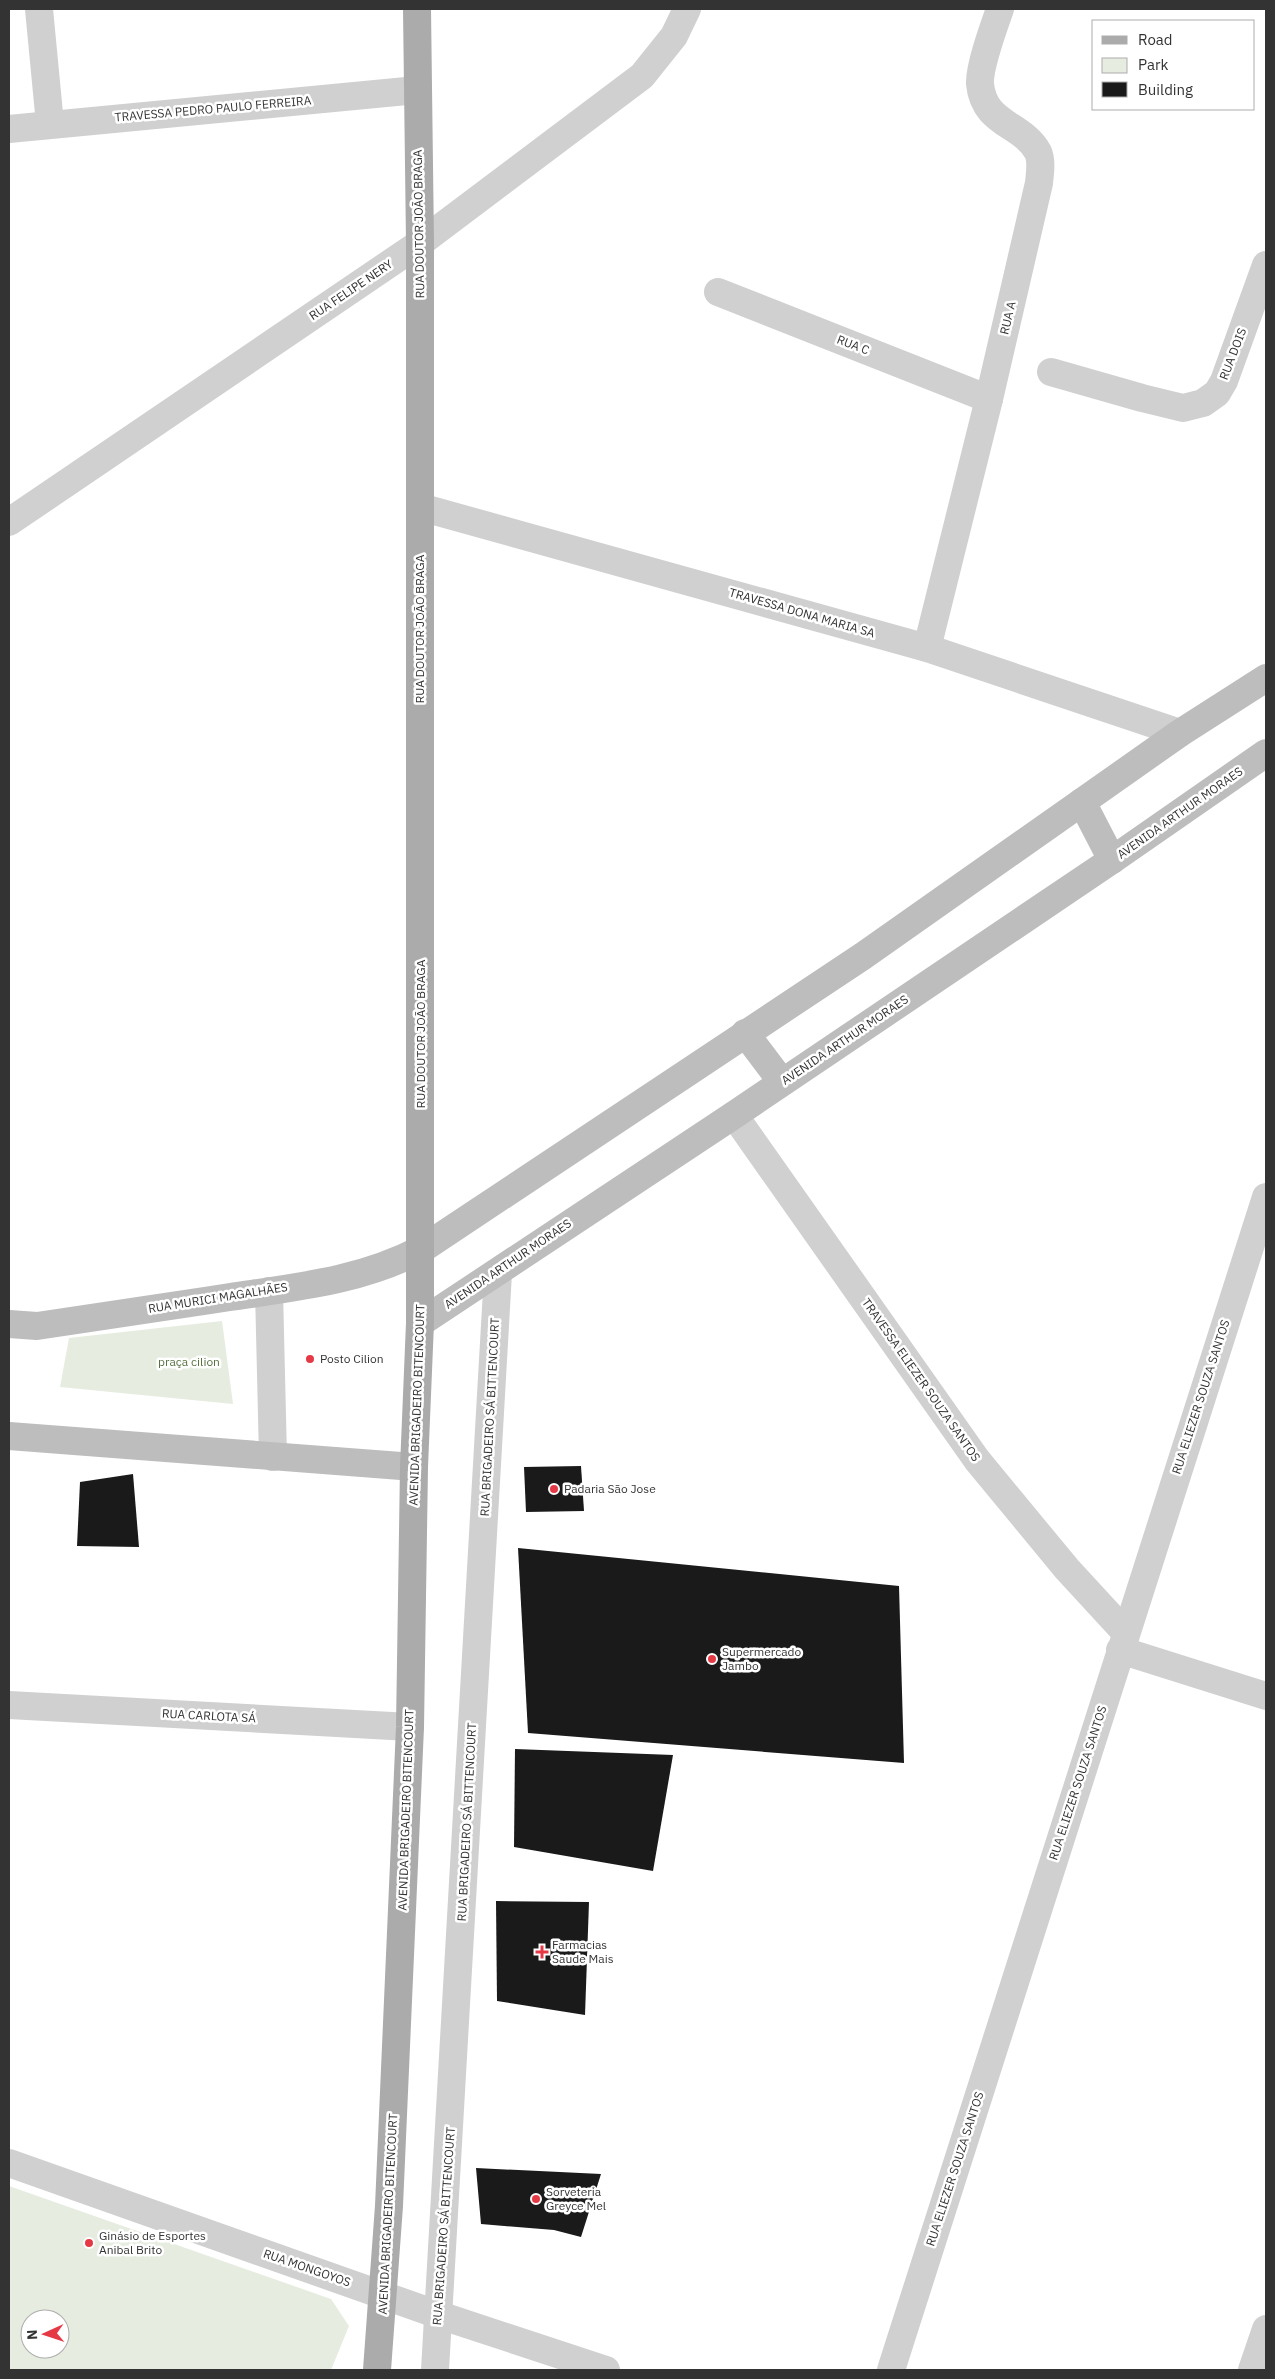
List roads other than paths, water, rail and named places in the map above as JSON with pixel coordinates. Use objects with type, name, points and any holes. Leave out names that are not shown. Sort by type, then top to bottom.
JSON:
[{"type":"main road","name":"RUA DOUTOR JOÃO BRAGA","points":[[417,9],[420,243],[422,1249]]},
{"type":"main road","name":"AVENIDA BRIGADEIRO BITENCOURT","points":[[377,2370],[384,2295],[410,1727],[414,1468],[422,1249]]},
{"type":"street","points":[[39,9],[50,124]]},
{"type":"street","name":"RUA FELIPE NERY","points":[[9,522],[420,243],[642,76],[674,36],[687,9]]},
{"type":"street","name":"RUA A","points":[[927,648],[989,398],[1039,183],[1040,165],[1038,153],[1028,141],[990,112],[983,96],[980,82],[982,71],[1000,9]]},
{"type":"street","name":"TRAVESSA PEDRO PAULO FERREIRA","points":[[9,129],[417,90]]},
{"type":"street","name":"RUA DOIS","points":[[1051,372],[1183,408],[1203,403],[1217,393],[1224,381],[1266,265]]},
{"type":"street","name":"RUA C","points":[[718,292],[989,398]]},
{"type":"street","name":"TRAVESSA DONA MARIA SA","points":[[420,507],[927,648],[1180,733]]},
{"type":"street","points":[[422,1249],[863,956],[1180,733],[1266,678]]},
{"type":"street","name":"AVENIDA ARTHUR MORAES","points":[[420,1323],[734,1115],[1112,860],[1266,753]]},
{"type":"street","points":[[1082,802],[1112,860]]},
{"type":"street","points":[[745,1033],[782,1082]]},
{"type":"street","name":"TRAVESSA ELIEZER SOUZA SANTOS","points":[[734,1115],[976,1460],[1067,1569],[1123,1641]]},
{"type":"street","name":"RUA ELIEZER SOUZA SANTOS","points":[[891,2370],[1266,1197]]},
{"type":"street","name":"RUA MURICI MAGALHÃES","points":[[9,1324],[38,1326],[269,1291],[360,1275],[394,1263],[422,1249]]},
{"type":"street","name":"RUA BRIGADEIRO SÁ BITTENCOURT","points":[[436,2370],[498,1273]]},
{"type":"street","points":[[269,1291],[273,1457]]},
{"type":"street","points":[[9,1436],[414,1468]]},
{"type":"street","points":[[1123,1641],[1266,1696]]},
{"type":"street","name":"RUA CARLOTA SÁ","points":[[9,1705],[410,1727]]},
{"type":"street","name":"RUA MONGOYOS","points":[[9,2163],[439,2315],[606,2370]]},
{"type":"street","points":[[1252,2370],[1266,2329]]},
{"type":"place","name":"Posto Cilion","points":[[310,1359]]},
{"type":"place","name":"Padaria São Jose","points":[[554,1489]]},
{"type":"place","name":"Supermercado Jambo","points":[[712,1659]]},
{"type":"place","name":"Farmacias Saude Mais","points":[[542,1952]]},
{"type":"place","name":"Sorveteria Greyce Mel","points":[[536,2199]]},
{"type":"place","name":"Ginásio de Esportes Anibal Brito","points":[[89,2243]]},
{"type":"park label","name":"praça cilion","points":[[189,1362]]}]
